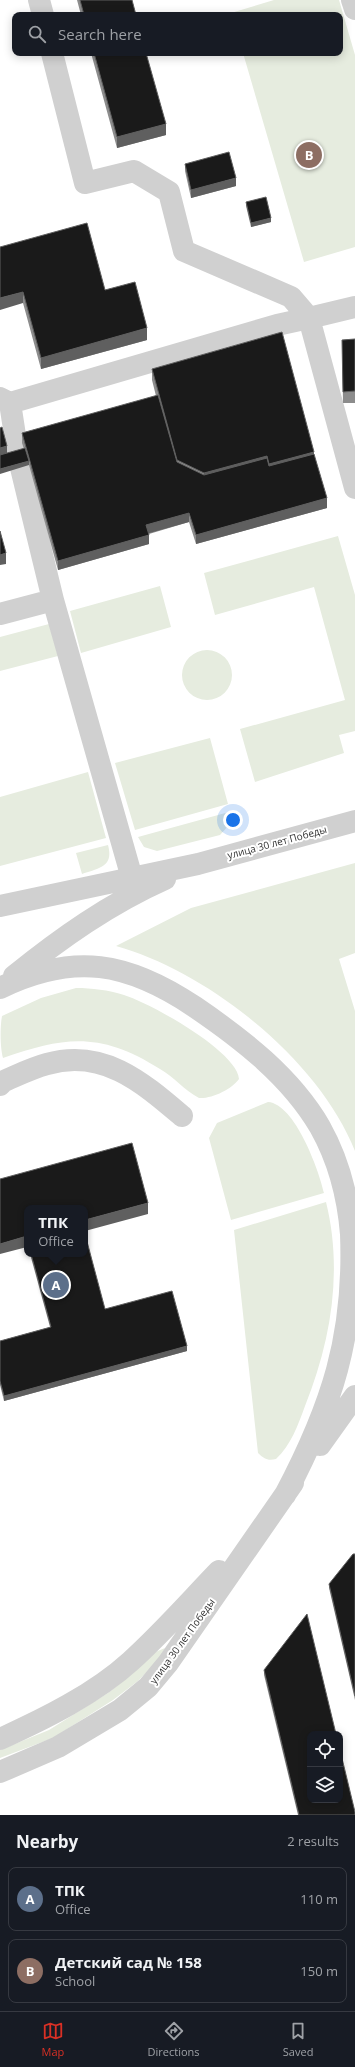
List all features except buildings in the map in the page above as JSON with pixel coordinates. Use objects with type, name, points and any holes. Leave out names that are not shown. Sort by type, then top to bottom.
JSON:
[{"type":"street","points":[[39,0],[42,12]]},
{"type":"street","points":[[352,0],[355,9]]},
{"type":"street","points":[[53,56],[85,183],[134,171],[169,192],[184,251],[291,297],[309,318],[355,488]]},
{"type":"street","points":[[132,878],[53,600],[5,400],[277,325],[355,307]]},
{"type":"street","points":[[0,614],[53,600]]},
{"type":"street","name":"улица 30 лет Победы","points":[[198,864],[355,821]]},
{"type":"street","points":[[0,906],[198,864]]},
{"type":"street","points":[[0,987],[49,947],[92,918],[153,885],[198,864]]},
{"type":"street","points":[[0,987],[24,977],[56,968],[74,965],[92,965],[111,968],[151,981],[191,1004],[250,1048],[297,1095],[319,1126],[336,1163],[347,1205],[353,1250],[353,1297],[347,1345],[330,1396],[309,1448],[285,1495]]},
{"type":"street","points":[[0,1085],[4,1081],[47,1064],[82,1059],[118,1069],[145,1085],[182,1116]]},
{"type":"street","name":"улица 30 лет Победы","points":[[0,1772],[58,1747],[120,1710],[148,1687],[168,1664],[258,1532],[355,1396]]},
{"type":"street","name":"улица 30 лет Победы","points":[[0,1738],[42,1719],[102,1683],[131,1661],[258,1532]]},
{"type":"shaded area","points":[[274,0],[339,0],[342,12],[234,12]]},
{"type":"shaded area","points":[[343,14],[355,55],[355,247],[304,262],[244,56],[343,56]]},
{"type":"shaded area","points":[[338,536],[355,595],[355,731],[339,735],[344,753],[255,782],[240,729],[345,700],[314,587],[215,615],[204,573]]},
{"type":"shaded area","points":[[160,586],[171,627],[81,653],[70,611]]},
{"type":"shaded area","points":[[49,624],[58,656],[0,671],[0,637]]},
{"type":"shaded area","points":[[202,650],[212,650],[225,657],[232,670],[232,680],[225,693],[212,700],[202,700],[193,696],[186,689],[182,680],[182,670],[186,661],[193,654]]},
{"type":"shaded area","points":[[210,738],[228,804],[135,830],[115,763]]},
{"type":"shaded area","points":[[88,772],[106,838],[0,866],[0,797]]},
{"type":"shaded area","points":[[229,812],[229,825],[220,835],[157,851],[144,847],[138,837]]},
{"type":"shaded area","points":[[108,845],[109,858],[104,866],[82,874],[76,853]]},
{"type":"shaded area","points":[[355,863],[355,953],[339,959],[355,1011],[355,1151],[338,1117],[316,1084],[288,1053],[257,1024],[223,998],[188,976],[151,959],[116,946],[191,908]]},
{"type":"shaded area","points":[[76,988],[88,988],[124,995],[171,1018],[209,1042],[224,1055],[235,1068],[239,1079],[236,1083],[221,1093],[210,1097],[199,1098],[165,1072],[139,1057],[101,1043],[83,1041],[46,1045],[3,1058],[1,1048],[2,1016],[41,998]]},
{"type":"shaded area","points":[[268,1102],[278,1106],[287,1114],[296,1126],[317,1169],[324,1193],[231,1220],[209,1138],[217,1123]]},
{"type":"shaded area","points":[[326,1202],[334,1254],[332,1306],[328,1331],[314,1381],[297,1427],[290,1441],[276,1459],[268,1460],[258,1453],[234,1230]]},
{"type":"shaded area","points":[[165,1648],[159,1659],[138,1681],[113,1700],[53,1738],[0,1758],[0,1750],[49,1730],[108,1693],[132,1674],[153,1653]]},
{"type":"place","name":"Детский сад № 158","points":[[309,155]]},
{"type":"place","name":"ТПК","points":[[56,1285]]}]
